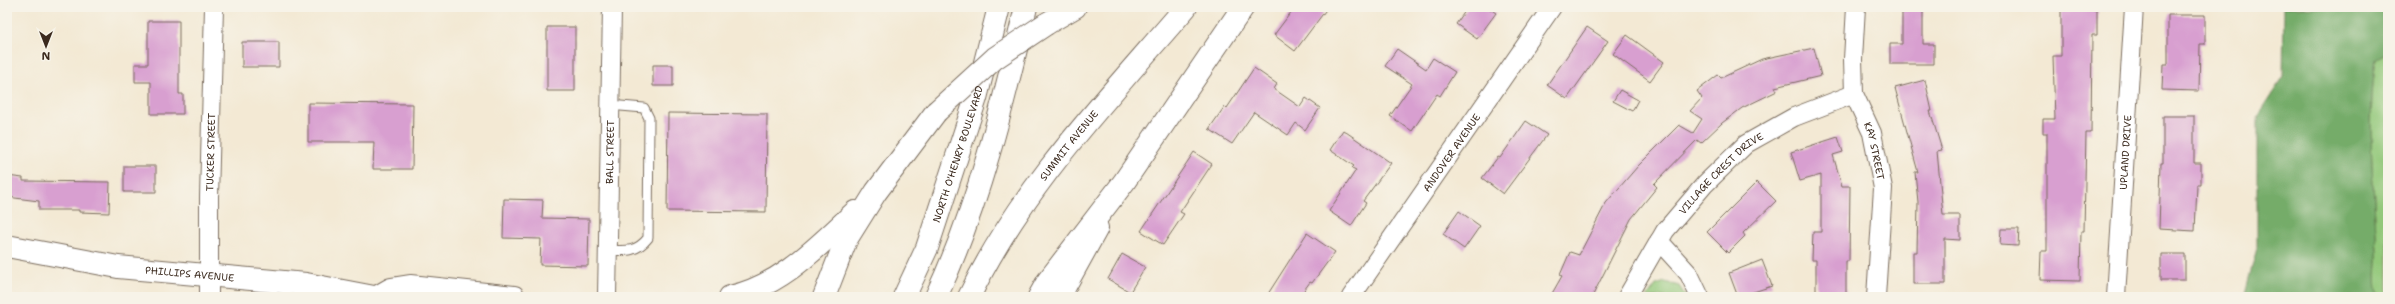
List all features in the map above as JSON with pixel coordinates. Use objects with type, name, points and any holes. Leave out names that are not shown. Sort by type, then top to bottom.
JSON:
[{"type":"main road","name":"NORTH O'HENRY BOULEVARD","points":[[904,297],[927,248],[976,98],[999,7]]},
{"type":"main road","points":[[936,297],[964,228],[1000,119],[1026,7]]},
{"type":"main road","points":[[824,297],[846,240],[876,192],[936,112],[995,58],[1046,24],[1075,7]]},
{"type":"main road","name":"SUMMIT AVENUE","points":[[969,297],[979,276],[1023,206],[1058,158],[1186,7]]},
{"type":"main road","points":[[1039,297],[1048,281],[1124,182],[1243,7]]},
{"type":"main road","points":[[1059,297],[1124,182]]},
{"type":"main road","points":[[730,297],[761,286],[793,268],[876,192]]},
{"type":"main road","name":"PHILLIPS AVENUE","points":[[7,246],[118,267],[209,287],[288,293],[329,287],[376,297],[391,289],[410,286],[514,297]]},
{"type":"street","name":"TUCKER STREET","points":[[209,287],[209,198],[214,7]]},
{"type":"street","name":"BALL STREET","points":[[607,297],[609,105],[612,7]]},
{"type":"street","name":"ANDOVER AVENUE","points":[[1351,297],[1552,7]]},
{"type":"street","name":"KAY STREET","points":[[1856,7],[1853,60],[1854,94],[1872,133],[1883,188],[1876,297]]},
{"type":"street","name":"UPLAND DRIVE","points":[[2116,297],[2134,7]]},
{"type":"street","name":"VILLAGE CREST DRIVE","points":[[1627,297],[1665,231],[1705,184],[1746,144],[1794,117],[1854,94]]},
{"type":"street","points":[[1659,241],[1689,274],[1700,297]]},
{"type":"lane","points":[[607,250],[640,248],[648,238],[648,118],[644,108],[609,105]]},
{"type":"green space","points":[[2284,7],[2388,7],[2388,51],[2376,59],[2373,83],[2371,131],[2377,252],[2376,281],[2380,297],[2244,297],[2257,248],[2257,117],[2283,77]]},
{"type":"green space","points":[[2388,51],[2388,297],[2380,297],[2376,281],[2377,253],[2371,131],[2373,83],[2376,59]]},
{"type":"green space","points":[[1665,282],[1679,286],[1686,297],[1647,297],[1656,285]]},
{"type":"building","points":[[1295,7],[1328,7],[1295,51],[1274,35]]},
{"type":"building","points":[[1468,7],[1487,7],[1496,13],[1477,39],[1456,24]]},
{"type":"building","points":[[1902,7],[1923,7],[1923,44],[1934,44],[1934,64],[1890,64],[1890,44],[1902,44]]},
{"type":"building","points":[[2061,10],[2097,10],[2097,35],[2092,35],[2091,133],[2086,133],[2084,231],[2081,231],[2080,281],[2040,280],[2041,251],[2047,251],[2047,133],[2043,133],[2043,119],[2055,119],[2053,56],[2061,56]]},
{"type":"building","points":[[2168,15],[2205,15],[2205,44],[2200,44],[2199,91],[2162,90],[2163,64],[2168,64]]},
{"type":"building","points":[[148,21],[179,21],[179,94],[183,94],[183,114],[151,114],[151,82],[135,82],[135,64],[148,64]]},
{"type":"building","points":[[547,27],[575,27],[575,91],[547,91]]},
{"type":"building","points":[[1587,27],[1608,41],[1567,99],[1547,85]]},
{"type":"building","points":[[1627,35],[1664,62],[1650,81],[1613,54]]},
{"type":"building","points":[[242,42],[279,42],[279,67],[242,67]]},
{"type":"building","points":[[1814,48],[1821,76],[1775,87],[1777,91],[1742,108],[1722,123],[1701,143],[1697,140],[1654,184],[1657,187],[1631,219],[1592,297],[1550,297],[1562,276],[1560,275],[1570,252],[1579,255],[1606,203],[1638,166],[1679,125],[1693,133],[1702,119],[1690,111],[1702,98],[1697,91],[1718,75],[1721,78],[1762,59]]},
{"type":"building","points":[[1397,49],[1426,69],[1433,58],[1455,72],[1440,96],[1437,94],[1412,131],[1390,116],[1412,84],[1385,66]]},
{"type":"building","points":[[653,65],[673,65],[673,86],[653,86]]},
{"type":"building","points":[[1254,68],[1277,84],[1274,89],[1300,107],[1306,98],[1320,108],[1305,130],[1296,123],[1288,135],[1254,112],[1232,144],[1209,129],[1225,106],[1227,108]]},
{"type":"building","points":[[1925,80],[1932,111],[1930,111],[1942,150],[1937,151],[1943,215],[1960,215],[1960,240],[1945,239],[1945,284],[1913,284],[1913,252],[1917,252],[1918,202],[1915,172],[1918,172],[1895,88]]},
{"type":"building","points":[[1620,90],[1638,100],[1632,111],[1613,101]]},
{"type":"building","points":[[308,103],[413,104],[412,169],[373,169],[374,142],[308,142]]},
{"type":"building","points":[[668,113],[767,114],[766,212],[667,211]]},
{"type":"building","points":[[2163,116],[2194,116],[2194,163],[2201,163],[2201,185],[2197,185],[2195,231],[2159,229],[2161,163],[2163,163]]},
{"type":"building","points":[[1526,121],[1547,135],[1503,194],[1482,178],[1498,157],[1500,158]]},
{"type":"building","points":[[1343,130],[1391,163],[1363,201],[1366,203],[1351,226],[1329,211],[1356,170],[1352,168],[1354,166],[1330,150]]},
{"type":"building","points":[[1838,137],[1843,152],[1833,155],[1842,186],[1850,186],[1849,261],[1846,261],[1846,297],[1816,297],[1816,260],[1812,260],[1813,232],[1821,232],[1821,175],[1800,181],[1791,152]]},
{"type":"building","points":[[1194,152],[1212,164],[1180,212],[1184,214],[1163,245],[1141,231]]},
{"type":"building","points":[[124,166],[156,166],[156,192],[124,192]]},
{"type":"building","points":[[7,176],[23,178],[23,181],[110,182],[109,213],[79,212],[79,210],[39,210],[39,201],[7,197]]},
{"type":"building","points":[[1757,182],[1776,201],[1743,233],[1745,236],[1728,253],[1707,232]]},
{"type":"building","points":[[504,199],[543,200],[542,218],[589,219],[588,266],[540,265],[541,239],[503,238]]},
{"type":"building","points":[[1459,211],[1480,226],[1464,249],[1443,234]]},
{"type":"building","points":[[2001,229],[2019,229],[2018,246],[2000,245]]},
{"type":"building","points":[[1307,233],[1335,252],[1312,283],[1310,282],[1299,297],[1266,297]]},
{"type":"building","points":[[1122,254],[1145,267],[1130,292],[1108,279]]},
{"type":"building","points":[[2161,254],[2185,254],[2185,280],[2161,280]]},
{"type":"building","points":[[1762,260],[1772,286],[1738,297],[1729,273]]}]
